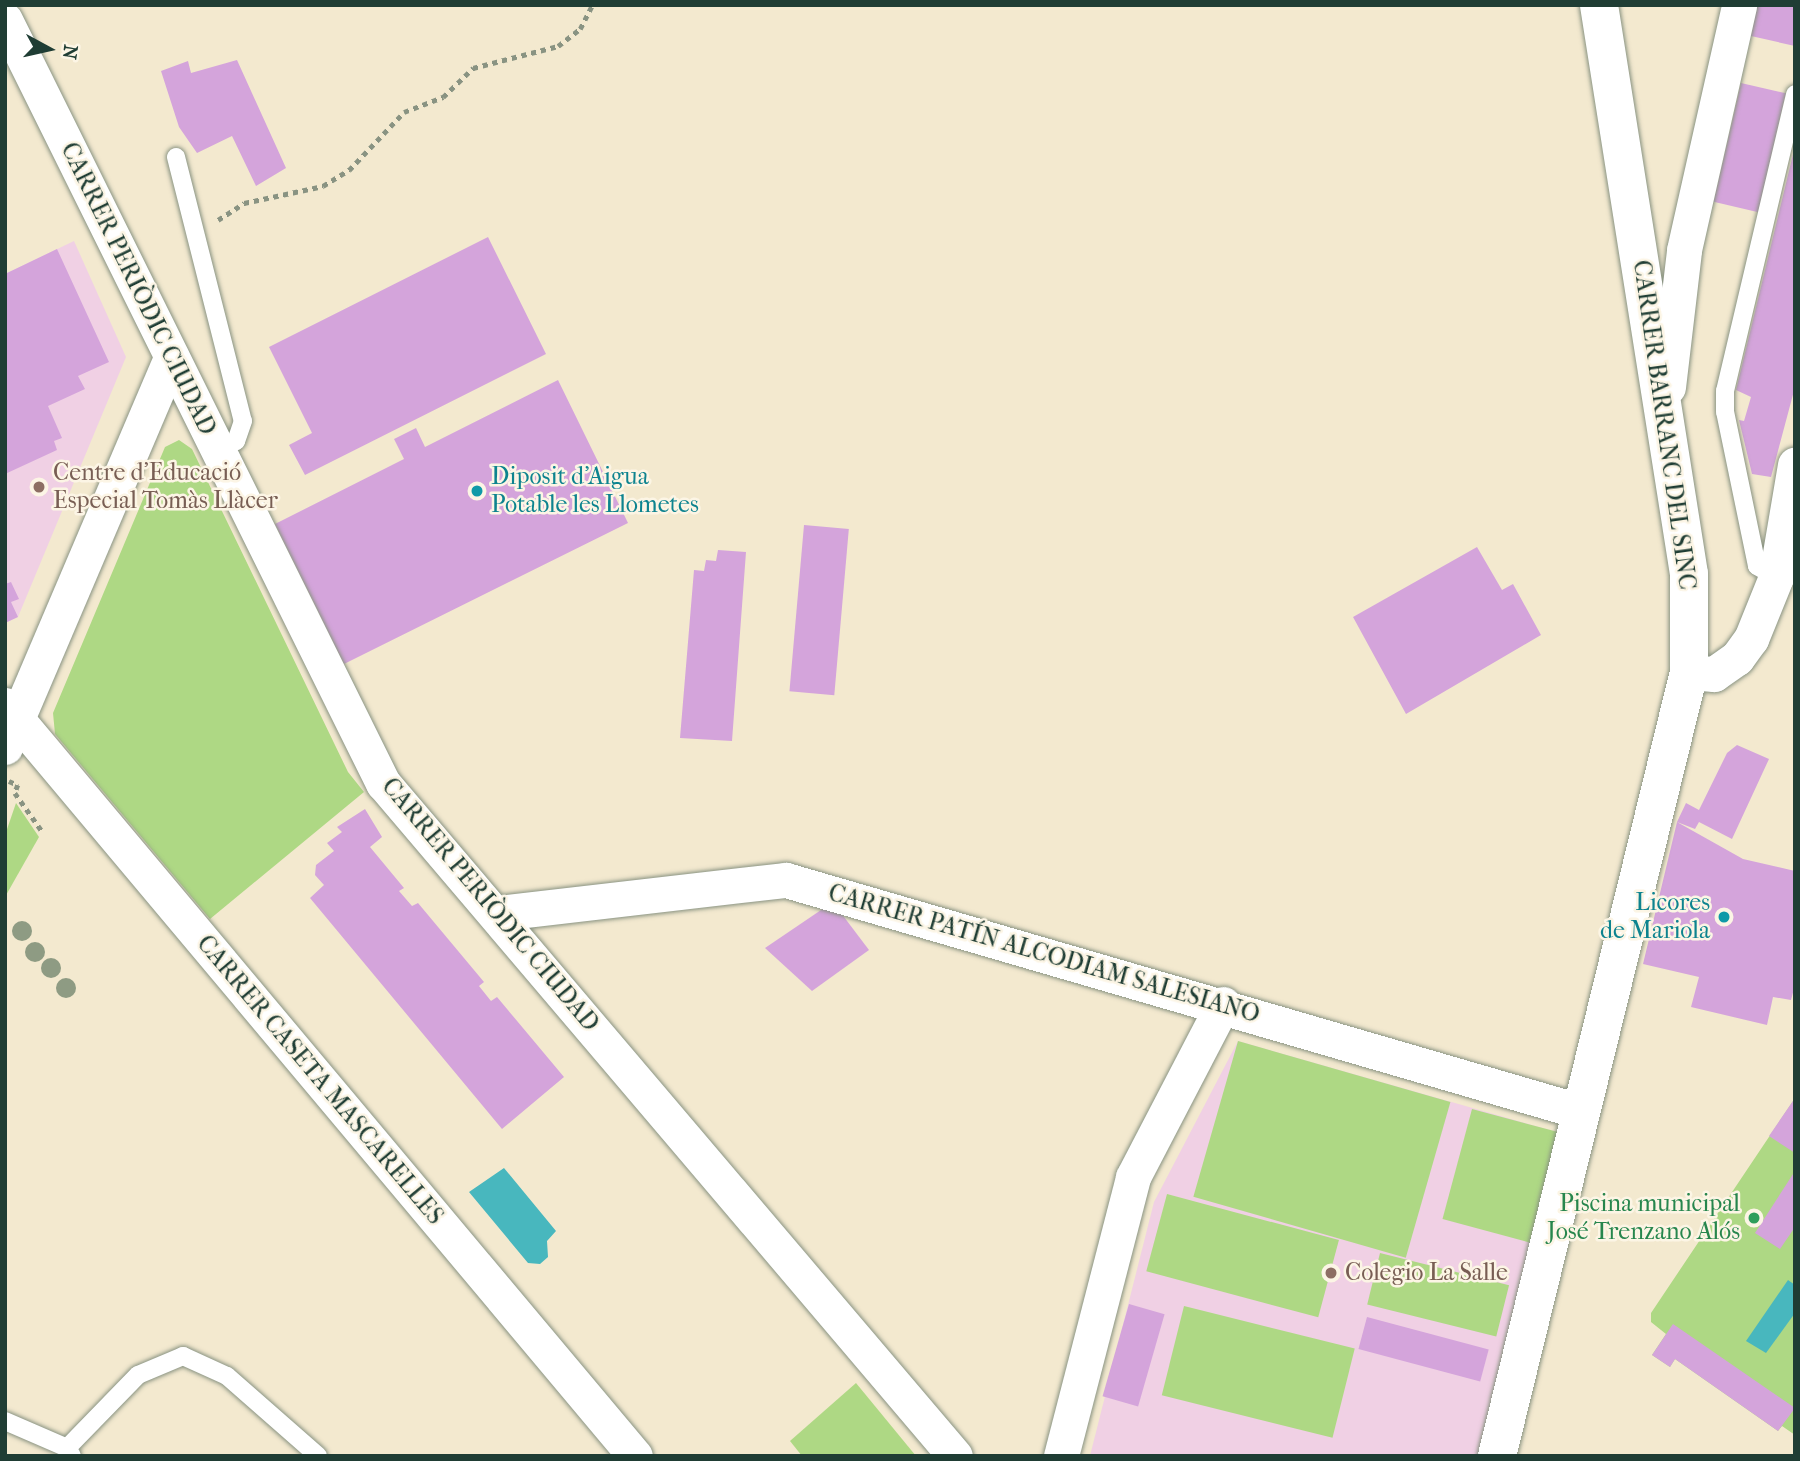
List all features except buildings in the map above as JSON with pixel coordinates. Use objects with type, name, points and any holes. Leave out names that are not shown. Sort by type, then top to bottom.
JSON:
[{"type":"street","name":"CARRER BARRANC DEL SINC","points":[[1497,1456],[1579,1111],[1689,672],[1689,574],[1666,407],[1599,5]]},
{"type":"street","points":[[1666,407],[1684,250],[1739,5]]},
{"type":"street","name":"CARRER PERIÒDIC CIUDAD","points":[[5,19],[383,783],[499,913],[955,1456]]},
{"type":"street","points":[[9,723],[171,357]]},
{"type":"street","points":[[1689,672],[1714,674],[1737,658],[1751,639],[1776,577],[1795,465]]},
{"type":"street","name":"CARRER CASETA MASCARELLES","points":[[9,723],[635,1456]]},
{"type":"street","name":"CARRER PATÍN ALCODIAM SALESIANO","points":[[499,913],[786,880],[1223,1004],[1579,1111]]},
{"type":"street","points":[[1061,1456],[1133,1177],[1223,1004]]},
{"type":"lane","points":[[1776,577],[1757,566],[1725,391],[1795,94]]},
{"type":"lane","points":[[176,157],[243,421],[236,441],[216,450]]},
{"type":"lane","points":[[5,1421],[69,1452],[138,1375],[183,1356],[227,1376],[318,1456]]},
{"type":"path","points":[[198,241],[233,208],[323,186],[349,170],[393,119],[443,97],[473,68],[558,46],[580,29],[592,5]]},
{"type":"path","points":[[5,779],[18,785],[15,793],[43,831]]},
{"type":"shaded area","name":"Centre d'Educació Especial Tomàs Llàcer","points":[[74,241],[126,357],[18,617],[5,623],[5,274]]},
{"type":"shaded area","name":"Colegio La Salle","points":[[1238,1041],[1560,1133],[1480,1456],[1090,1456],[1154,1202]]},
{"type":"green space","points":[[179,440],[192,449],[348,772],[364,792],[210,919],[55,734],[53,713],[165,447]]},
{"type":"green space","points":[[16,803],[39,837],[5,897],[5,835]]},
{"type":"green space","points":[[1238,1041],[1450,1102],[1406,1258],[1193,1197]]},
{"type":"green space","name":"Piscina municipal José Trenzano Alós","points":[[1795,1098],[1795,1435],[1782,1426],[1778,1431],[1675,1359],[1670,1367],[1652,1355],[1666,1334],[1651,1322],[1651,1313]]},
{"type":"green space","points":[[1472,1109],[1560,1133],[1530,1243],[1442,1219]]},
{"type":"green space","points":[[1167,1194],[1339,1240],[1318,1317],[1146,1271]]},
{"type":"green space","points":[[1380,1253],[1509,1285],[1496,1337],[1367,1304]]},
{"type":"green space","points":[[1184,1306],[1355,1349],[1333,1438],[1162,1395]]},
{"type":"green space","points":[[856,1383],[916,1456],[802,1456],[790,1441]]},
{"type":"water","points":[[504,1168],[556,1231],[547,1241],[548,1257],[540,1264],[528,1263],[469,1192]]},
{"type":"water","points":[[1788,1280],[1795,1285],[1795,1313],[1766,1353],[1746,1341]]},
{"type":"place","name":"Centre d'Educació Especial Tomàs Llàcer","points":[[39,487]]},
{"type":"place","name":"Diposit d'Aigua Potable les Llometes","points":[[477,491]]},
{"type":"place","name":"Licores de Mariola","points":[[1724,917]]},
{"type":"place","name":"Piscina municipal José Trenzano Alós","points":[[1754,1218]]},
{"type":"place","name":"Colegio La Salle","points":[[1331,1273]]}]
